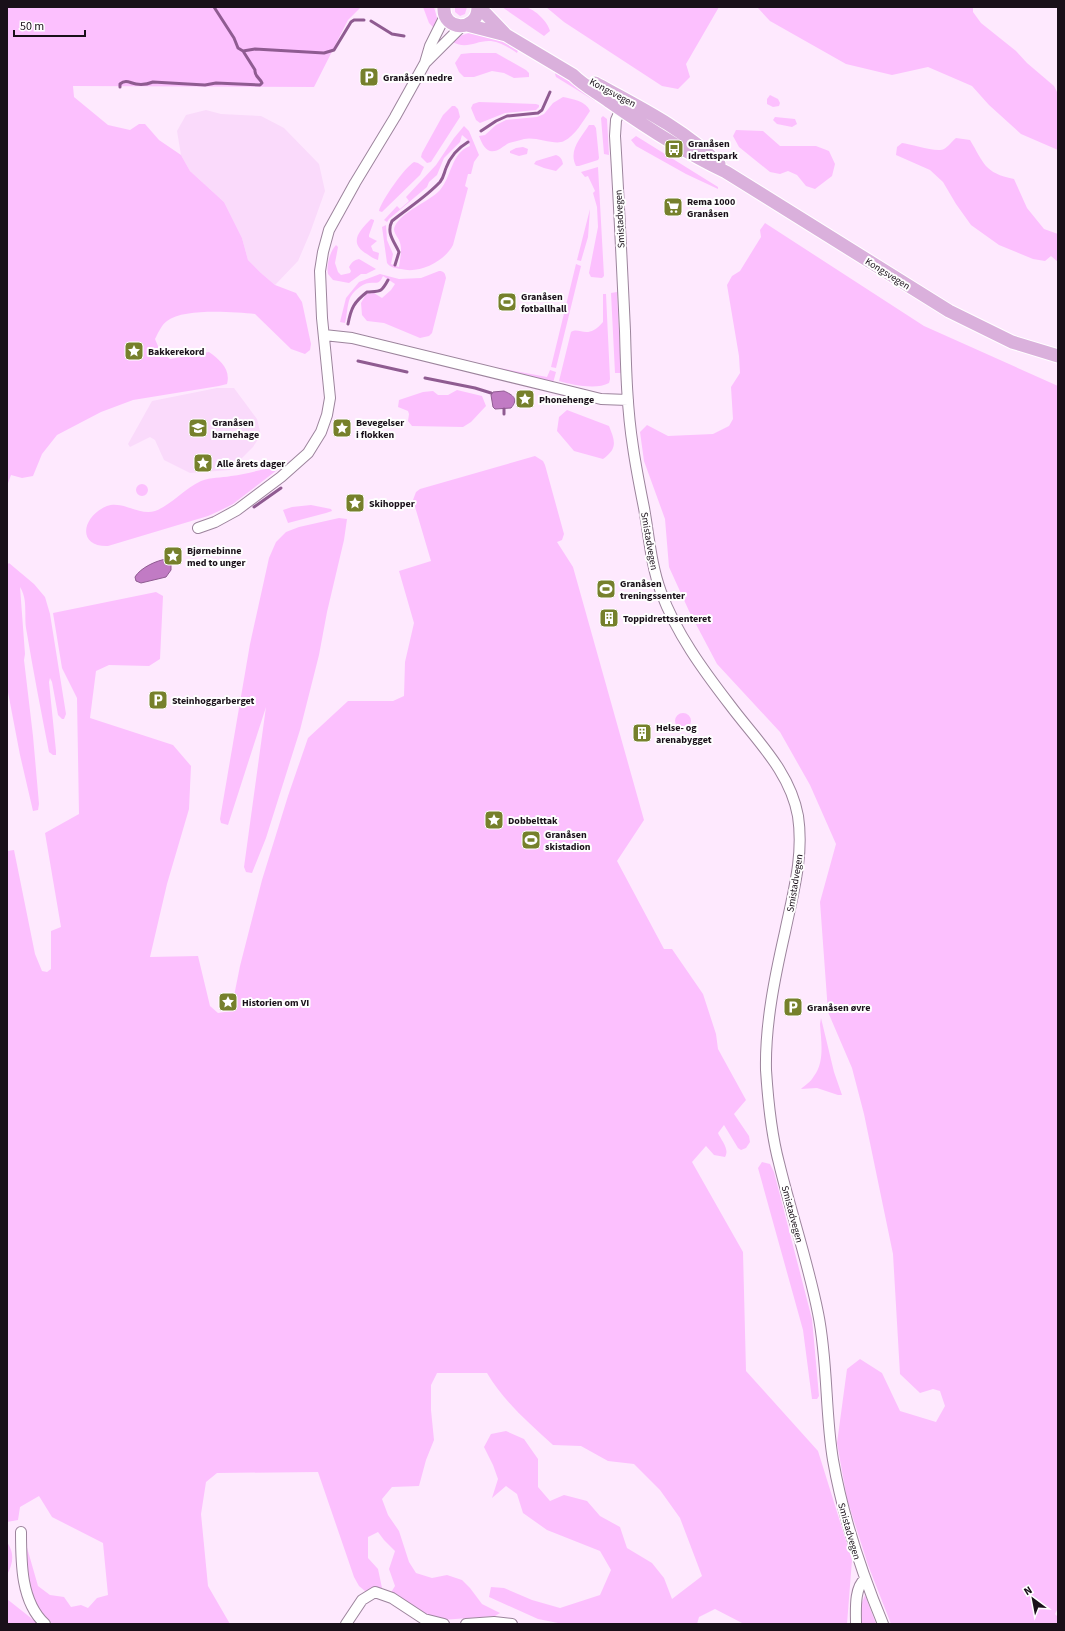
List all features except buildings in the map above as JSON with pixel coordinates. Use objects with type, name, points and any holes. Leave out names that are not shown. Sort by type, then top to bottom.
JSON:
[{"type":"main road","name":"Kongsvegen","points":[[465,25],[475,18],[478,8],[485,13],[506,35],[573,75],[581,83],[623,104],[704,161],[726,172],[949,311],[1012,342],[1058,356]]},
{"type":"main road","name":"Kongsvegen","points":[[444,10],[452,24],[465,25],[506,35]]},
{"type":"street","points":[[198,528],[228,516],[296,465],[314,444],[321,432],[327,415],[330,398],[320,271],[329,230],[355,183],[396,117],[425,63],[430,46],[437,34],[444,10]]},
{"type":"street","points":[[425,63],[465,25]]},
{"type":"street","name":"Smistadvegen","points":[[623,104],[616,120],[615,136],[628,400],[632,445],[654,571],[668,611],[705,670],[780,770],[789,787],[797,810],[800,851],[798,869],[780,956],[768,1029],[766,1070],[771,1121],[778,1160],[809,1272],[818,1313],[825,1362],[828,1423],[833,1461],[850,1534],[865,1579],[883,1624]]},
{"type":"street","points":[[324,336],[352,338],[601,399],[628,400]]},
{"type":"street","points":[[20,1532],[20,1552],[24,1582],[29,1600],[35,1612],[45,1624]]},
{"type":"street","points":[[856,1624],[858,1589],[861,1582],[865,1579]]},
{"type":"street","points":[[346,1624],[362,1600],[375,1592],[392,1598],[424,1619],[444,1624]]},
{"type":"street","points":[[466,1624],[494,1622],[512,1624]]},
{"type":"shaded area","points":[[7,7],[360,8],[348,20],[314,87],[73,86],[74,97],[108,125],[130,130],[139,124],[145,124],[159,140],[181,155],[190,171],[224,202],[242,238],[248,260],[275,285],[296,293],[302,302],[311,344],[310,350],[305,354],[291,349],[255,314],[209,312],[185,314],[175,317],[163,324],[155,339],[160,351],[170,359],[209,352],[224,365],[228,379],[227,384],[133,400],[101,412],[57,435],[42,454],[33,476],[22,478],[11,475],[7,486]]},
{"type":"shaded area","points":[[423,7],[434,7],[437,18],[435,29],[429,23]]},
{"type":"shaded area","points":[[455,7],[467,7],[465,14],[460,16],[455,12]]},
{"type":"shaded area","points":[[502,7],[525,7],[533,10],[544,20],[550,31],[544,36]]},
{"type":"shaded area","points":[[546,7],[719,7],[686,64],[690,77],[678,89],[662,86],[564,22]]},
{"type":"shaded area","points":[[757,7],[973,7],[973,12],[981,23],[1016,51],[1027,63],[1054,86],[1058,94],[1058,150],[1021,134],[989,105],[972,86],[928,67],[892,75],[846,64],[770,21]]},
{"type":"shaded area","points":[[472,32],[498,38],[519,48],[517,53],[505,46],[491,41],[462,45],[451,41],[456,37]]},
{"type":"shaded area","points":[[496,53],[526,70],[529,73],[529,77],[514,78],[504,73],[492,71],[474,77],[464,77],[459,72],[455,63],[461,54]]},
{"type":"shaded area","points":[[556,72],[598,97],[595,101],[556,77]]},
{"type":"shaded area","points":[[770,95],[778,99],[780,103],[779,106],[773,107],[767,104],[767,99]]},
{"type":"shaded area","points":[[563,97],[586,105],[590,111],[572,136],[568,139],[556,142],[529,138],[509,143],[498,150],[493,151],[486,149],[483,145],[479,136],[485,135],[496,125],[506,120],[537,117],[544,114],[553,103]]},
{"type":"shaded area","points":[[479,102],[536,104],[539,105],[539,107],[536,110],[505,113],[480,123],[476,120],[471,108],[473,104]]},
{"type":"shaded area","points":[[452,106],[455,106],[458,109],[460,117],[431,162],[427,163],[421,157],[422,153],[443,115]]},
{"type":"shaded area","points":[[206,110],[221,114],[261,116],[284,128],[319,164],[325,191],[310,233],[298,261],[275,285],[248,260],[242,238],[224,202],[190,171],[181,155],[177,131],[186,115]]},
{"type":"shaded area","points":[[603,116],[607,119],[609,155],[604,154],[601,118]]},
{"type":"shaded area","points":[[775,117],[795,119],[797,124],[792,127],[777,124],[773,120]]},
{"type":"shaded area","points":[[589,125],[594,125],[596,128],[599,158],[598,160],[576,166],[574,160],[574,149]]},
{"type":"shaded area","points":[[464,126],[469,131],[479,155],[474,162],[471,174],[468,174],[465,186],[468,188],[453,245],[444,257],[423,268],[408,270],[392,267],[387,263],[382,227],[386,225],[387,240],[393,254],[391,264],[399,267],[401,247],[394,232],[395,226],[398,221],[409,211],[429,199],[440,190],[455,159],[464,149],[470,146],[468,140],[462,135],[460,142],[444,158],[437,175],[429,182],[427,187],[387,222],[384,220],[397,206],[400,209],[409,201],[406,197],[436,165]]},
{"type":"shaded area","points":[[736,130],[763,131],[780,146],[816,146],[829,151],[835,164],[832,176],[815,189],[806,186],[797,175],[788,171],[780,174],[770,172],[739,147],[733,136]]},
{"type":"shaded area","points":[[636,136],[718,187],[718,189],[686,174],[636,146],[631,140]]},
{"type":"shaded area","points":[[956,138],[970,140],[986,166],[996,174],[1014,179],[1027,208],[1044,229],[1058,234],[1058,262],[1051,256],[1045,261],[1033,259],[999,245],[971,225],[943,182],[930,170],[896,155],[897,147],[902,143],[941,150],[946,148]]},
{"type":"shaded area","points":[[523,147],[528,149],[527,154],[519,156],[510,153],[510,151],[516,148]]},
{"type":"shaded area","points":[[556,155],[561,158],[563,164],[556,171],[534,164],[536,161]]},
{"type":"shaded area","points":[[414,162],[424,167],[420,175],[382,212],[379,211],[394,185],[405,170]]},
{"type":"shaded area","points":[[598,167],[604,276],[602,278],[591,277],[589,273],[598,227],[597,207],[593,193],[595,191],[588,176],[585,177],[581,172]]},
{"type":"shaded area","points":[[590,209],[588,237],[581,261],[577,260]]},
{"type":"shaded area","points":[[371,219],[374,221],[369,237],[377,241],[371,246],[373,251],[379,253],[378,260],[361,250],[357,241],[359,232]]},
{"type":"shaded area","points":[[765,223],[924,326],[1058,386],[1058,1608],[1055,1614],[1058,1617],[1058,1624],[891,1624],[868,1565],[847,1499],[837,1443],[847,1369],[860,1359],[882,1373],[900,1411],[936,1422],[945,1406],[940,1391],[933,1389],[920,1393],[900,1374],[893,1254],[864,1114],[852,1068],[828,1012],[820,902],[836,844],[810,785],[780,732],[717,664],[689,611],[669,567],[665,519],[644,461],[640,432],[647,425],[668,436],[713,434],[729,426],[733,419],[731,387],[740,373],[739,356],[727,285],[732,276],[740,271],[761,237],[760,230]]},
{"type":"shaded area","points":[[336,245],[338,247],[335,263],[338,272],[341,275],[350,273],[350,265],[359,259],[376,269],[366,274],[361,274],[349,283],[333,280],[328,274],[328,263],[330,255]]},
{"type":"shaded area","points":[[576,264],[581,266],[556,368],[551,367]]},
{"type":"shaded area","points":[[439,271],[444,273],[446,278],[432,333],[429,336],[420,338],[384,323],[367,321],[362,315],[361,303],[366,294],[374,293],[382,298],[395,284],[383,276],[379,282],[366,283],[355,291],[349,301],[345,323],[340,322],[346,298],[359,282],[380,274],[399,279],[421,278]]},
{"type":"shaded area","points":[[617,292],[621,373],[615,373],[611,293]]},
{"type":"shaded area","points":[[603,294],[606,294],[609,383],[591,386],[559,381],[571,332],[593,331],[603,322]]},
{"type":"shaded area","points":[[494,367],[547,377],[550,370],[556,372],[553,383]]},
{"type":"shaded area","name":"Granåsen barnehage","points":[[217,388],[234,388],[257,419],[260,431],[260,436],[253,447],[230,470],[190,473],[164,460],[155,440],[150,437],[130,447],[128,444],[152,401]]},
{"type":"shaded area","points":[[457,390],[482,396],[486,406],[471,422],[463,427],[412,426],[408,421],[408,411],[398,407],[399,400],[423,392],[433,391],[438,395],[448,395]]},
{"type":"shaded area","points":[[504,391],[514,398],[515,402],[511,408],[495,409],[493,407],[491,395],[493,392]]},
{"type":"shaded area","points":[[567,410],[609,426],[614,444],[608,455],[603,459],[574,451],[557,431],[559,417]]},
{"type":"shaded area","points":[[535,456],[543,461],[545,465],[564,534],[562,540],[557,542],[573,567],[644,820],[617,861],[664,949],[672,949],[703,994],[716,1034],[718,1049],[746,1100],[734,1114],[749,1136],[750,1142],[746,1148],[741,1150],[738,1148],[724,1125],[718,1133],[726,1148],[725,1157],[714,1155],[706,1146],[692,1162],[743,1252],[746,1371],[818,1451],[852,1560],[847,1624],[744,1624],[715,1609],[699,1617],[697,1624],[563,1624],[538,1619],[489,1597],[491,1587],[504,1588],[532,1600],[560,1608],[600,1595],[611,1570],[600,1551],[547,1530],[523,1513],[517,1494],[506,1486],[492,1498],[498,1479],[484,1447],[491,1434],[506,1431],[524,1439],[538,1459],[538,1487],[550,1501],[564,1495],[587,1501],[600,1516],[620,1527],[627,1548],[652,1563],[664,1578],[672,1599],[702,1576],[680,1518],[660,1490],[634,1464],[608,1461],[581,1446],[553,1445],[509,1403],[487,1373],[437,1373],[431,1385],[431,1410],[434,1440],[426,1460],[419,1486],[392,1487],[382,1499],[388,1515],[399,1531],[409,1562],[416,1573],[432,1578],[447,1575],[462,1580],[482,1604],[500,1613],[495,1616],[442,1620],[417,1610],[390,1594],[395,1586],[389,1569],[395,1551],[378,1532],[368,1537],[368,1558],[378,1569],[382,1588],[365,1591],[359,1586],[354,1577],[318,1472],[217,1473],[206,1482],[201,1514],[208,1586],[230,1624],[53,1624],[44,1616],[32,1598],[27,1578],[26,1544],[38,1586],[50,1595],[64,1597],[71,1607],[81,1605],[88,1608],[97,1598],[108,1595],[103,1543],[52,1517],[39,1496],[20,1507],[18,1520],[7,1522],[7,851],[14,850],[35,954],[42,971],[47,972],[51,969],[51,931],[61,927],[45,833],[79,814],[77,698],[62,668],[53,613],[156,592],[163,596],[160,659],[149,666],[109,665],[96,671],[90,718],[173,745],[191,766],[189,809],[167,884],[150,957],[198,956],[210,1006],[218,1013],[231,1011],[240,966],[262,880],[308,738],[348,701],[393,701],[404,696],[405,662],[414,623],[399,571],[431,561],[413,500],[416,492],[420,489]]},
{"type":"shaded area","points":[[279,466],[281,467],[233,504],[208,516],[108,546],[98,545],[91,542],[87,537],[86,530],[92,517],[98,511],[107,506],[119,505],[149,512],[155,511],[161,509],[201,481]]},
{"type":"shaded area","points":[[140,484],[144,484],[148,490],[144,496],[140,496],[136,492],[136,488]]},
{"type":"shaded area","points":[[311,505],[331,509],[332,511],[288,523],[283,510],[292,507]]},
{"type":"shaded area","points":[[339,518],[347,519],[344,540],[327,612],[319,655],[300,730],[266,838],[252,873],[246,872],[244,867],[266,707],[228,825],[221,823],[220,819],[250,644],[269,558],[276,542],[286,532],[299,527]]},
{"type":"shaded area","points":[[167,559],[171,563],[171,570],[166,577],[141,583],[136,581],[135,577],[137,574],[145,568],[154,563]]},
{"type":"shaded area","points":[[9,563],[34,584],[45,597],[50,614],[66,714],[64,719],[58,715],[50,678],[49,682],[56,751],[56,755],[53,755],[49,752],[25,622],[24,597],[20,587],[25,654],[24,660],[39,804],[38,810],[33,811],[20,755],[7,687],[7,565]]},
{"type":"shaded area","points":[[683,713],[690,718],[691,721],[686,728],[683,729],[676,724],[675,721],[680,714]]},
{"type":"shaded area","points":[[821,1018],[834,1072],[842,1095],[817,1088],[801,1089],[810,1082],[820,1064],[822,1051]]},
{"type":"shaded area","points":[[762,1162],[770,1164],[774,1172],[812,1319],[819,1396],[817,1399],[812,1399],[803,1330],[758,1168]]},
{"type":"shaded area","points":[[7,1542],[10,1546],[12,1558],[11,1566],[7,1575]]},
{"type":"shaded area","points":[[865,1595],[876,1624],[859,1624],[861,1605]]},
{"type":"shaded area","points":[[7,1599],[36,1622],[39,1624],[7,1624]]},
{"type":"waterway","points":[[120,87],[120,84],[126,82],[136,84],[147,84],[153,82],[205,85],[216,83],[260,85],[262,83],[255,74],[255,70],[243,51],[238,48],[234,38],[214,7]]},
{"type":"waterway","points":[[243,51],[255,49],[324,53],[334,50],[351,22],[354,20],[364,20]]},
{"type":"waterway","points":[[371,21],[392,34],[404,36]]},
{"type":"waterway","points":[[481,131],[507,116],[538,113],[542,110],[550,92]]},
{"type":"waterway","points":[[395,265],[399,252],[390,233],[390,225],[392,221],[423,198],[440,182],[452,157],[468,142]]},
{"type":"waterway","points":[[348,324],[350,314],[356,302],[367,292],[382,289],[388,280]]},
{"type":"waterway","points":[[358,361],[407,372]]},
{"type":"waterway","points":[[425,378],[475,388],[491,393]]},
{"type":"waterway","points":[[504,409],[504,414]]},
{"type":"waterway","points":[[254,507],[281,488]]},
{"type":"place","name":"Granåsen nedre","points":[[369,77]]},
{"type":"place","name":"Granåsen Idrettspark","points":[[674,149]]},
{"type":"place","name":"Rema 1000 Granåsen","points":[[673,207]]},
{"type":"place","name":"Granåsen fotballhall","points":[[507,302]]},
{"type":"place","name":"Bakkerekord","points":[[134,351]]},
{"type":"place","name":"Phonehenge","points":[[525,399]]},
{"type":"place","name":"Granåsen barnehage","points":[[198,428]]},
{"type":"place","name":"Bevegelser i flokken","points":[[342,428]]},
{"type":"place","name":"Alle årets dager","points":[[203,463]]},
{"type":"place","name":"Skihopper","points":[[355,503]]},
{"type":"place","name":"Bjørnebinne med to unger","points":[[173,556]]},
{"type":"place","name":"Granåsen treningssenter","points":[[606,589]]},
{"type":"place","name":"Toppidrettssenteret","points":[[609,618]]},
{"type":"place","name":"Steinhoggarberget","points":[[158,700]]},
{"type":"place","name":"Helse- og arenabygget","points":[[642,733]]},
{"type":"place","name":"Dobbelttak","points":[[494,820]]},
{"type":"place","name":"Granåsen skistadion","points":[[531,840]]},
{"type":"place","name":"Historien om VI","points":[[228,1002]]},
{"type":"place","name":"Granåsen øvre","points":[[793,1007]]}]
